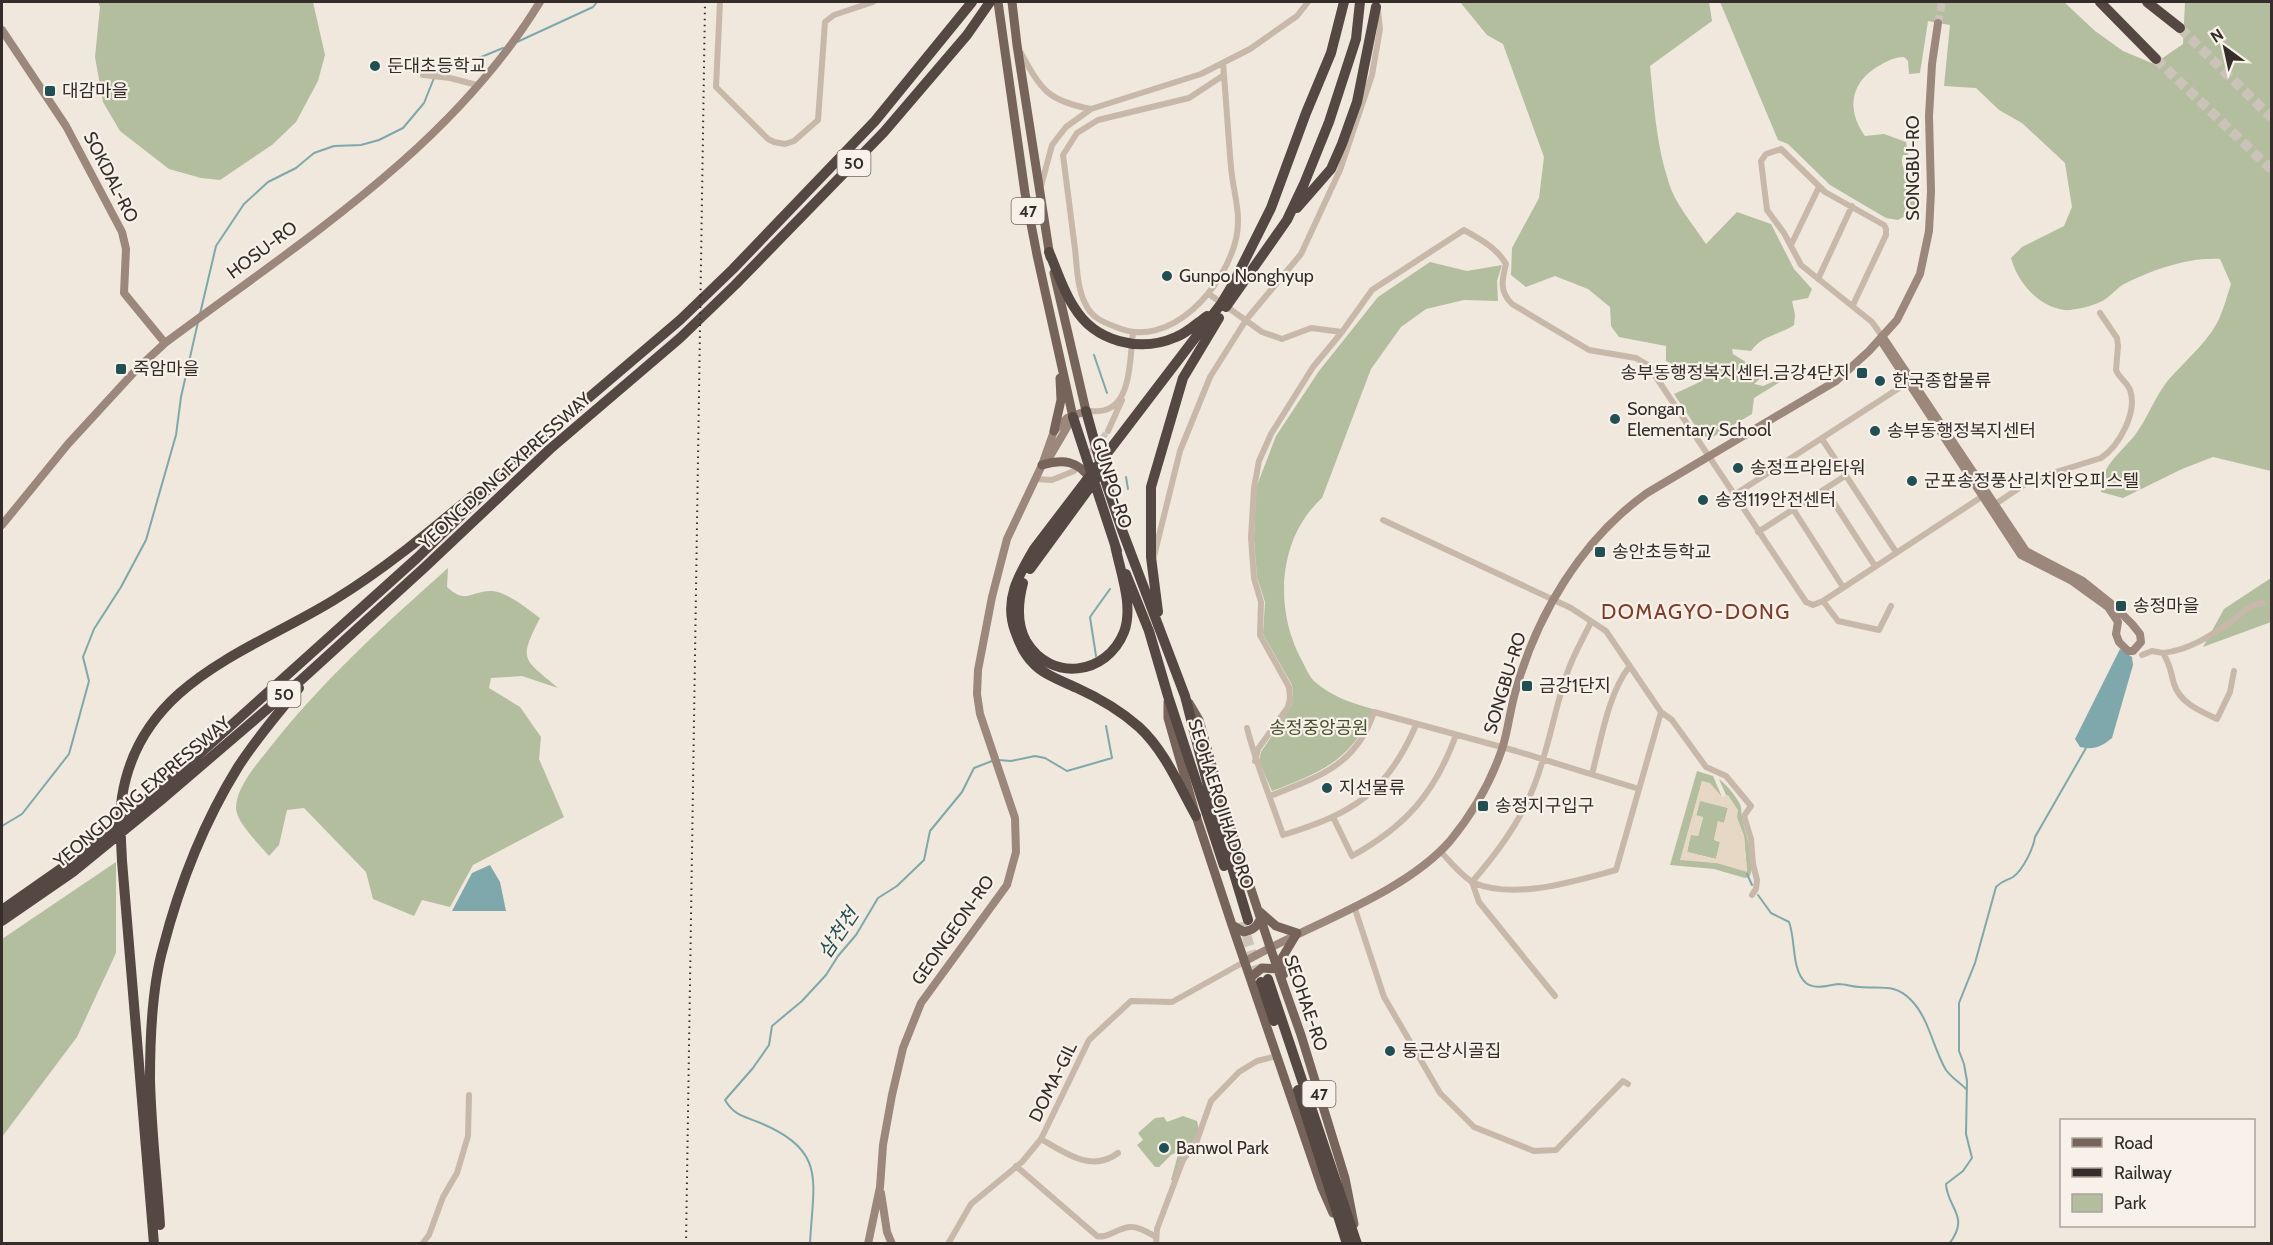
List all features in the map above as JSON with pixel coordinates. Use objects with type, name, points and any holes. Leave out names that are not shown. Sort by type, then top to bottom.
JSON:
[{"type":"highway","name":"YEONGDONG EXPRESSWAY","points":[[2,910],[79,856],[177,774],[417,558],[539,440],[680,320],[733,269],[875,121],[972,2]]},
{"type":"highway","name":"YEONGDONG EXPRESSWAY","points":[[2,921],[111,843],[321,661],[550,449],[680,338],[884,132],[967,35],[990,2]]},
{"type":"highway","points":[[1049,252],[1074,308],[1093,328],[1109,339],[1134,344],[1159,344],[1178,336],[1221,304],[1237,286],[1270,208],[1331,54],[1344,2]]},
{"type":"highway","points":[[1287,219],[1329,122],[1356,39],[1360,2]]},
{"type":"highway","points":[[2100,2],[2156,59]]},
{"type":"highway","points":[[2147,2],[2180,28]]},
{"type":"highway","points":[[1196,816],[1156,745],[1139,727],[1112,706],[1055,678],[1034,664],[1020,645],[1010,612],[1012,596],[1017,578],[1034,549],[1122,439],[1287,219],[1331,169],[1357,102],[1377,4]]},
{"type":"highway","points":[[1160,630],[1152,566],[1151,487],[1183,378],[1221,304]]},
{"type":"highway","name":"GUNPO-RO","points":[[1086,411],[1106,483],[1185,696]]},
{"type":"highway","name":"GUNPO-RO","points":[[1074,417],[1115,545],[1149,631],[1168,696]]},
{"type":"highway","points":[[154,1244],[124,895],[121,809],[126,777],[141,742],[155,720],[177,694],[213,666],[334,600],[378,571],[539,440]]},
{"type":"highway","points":[[1075,500],[1039,554],[1023,582],[1018,599],[1020,625],[1026,641],[1041,658],[1063,669],[1081,668],[1097,664],[1113,650],[1125,631],[1128,606],[1115,545]]},
{"type":"highway","points":[[161,1244],[150,1081],[153,1012],[162,949],[202,835],[218,803],[238,767],[262,733],[321,661]]},
{"type":"highway","name":"SEOHAEROJIHADORO","points":[[1168,696],[1205,804],[1241,922]]},
{"type":"highway","name":"SEOHAEROJIHADORO","points":[[1185,696],[1241,922]]},
{"type":"highway","name":"47","points":[[1347,1244],[1264,980],[1358,1244]]},
{"type":"main road","name":"GUNPO-RO","points":[[998,2],[1025,193],[1074,417]]},
{"type":"main road","name":"GUNPO-RO","points":[[1012,2],[1049,252],[1086,411]]},
{"type":"main road","points":[[1054,431],[1061,400],[1060,378],[1064,374]]},
{"type":"main road","points":[[1042,465],[1059,460],[1075,463],[1084,470],[1095,487]]},
{"type":"main road","name":"GUNPO-RO","points":[[1168,696],[1168,718],[1196,816],[1241,922],[1244,962]]},
{"type":"main road","name":"GUNPO-RO","points":[[1185,696],[1199,720],[1223,804],[1269,947]]},
{"type":"main road","points":[[1241,922],[1244,932],[1251,931],[1257,926],[1260,914],[1276,926],[1297,933],[1284,953],[1282,967],[1298,1015],[1301,1035]]},
{"type":"main road","name":"SEOHAE-RO","points":[[1269,947],[1301,1035],[1345,1178],[1358,1244]]},
{"type":"main road","name":"47","points":[[1244,962],[1322,1188],[1347,1244]]},
{"type":"main road","points":[[1250,978],[1263,968],[1278,969]]},
{"type":"street","name":"HOSU-RO","points":[[2,525],[68,444],[136,370],[165,343],[376,186],[451,115],[500,59],[524,28],[540,2]]},
{"type":"street","points":[[720,2],[716,87],[768,139],[785,144],[794,141],[818,120],[825,22],[834,15],[873,2]]},
{"type":"street","points":[[1040,189],[1052,145],[1066,127],[1091,109],[1201,74],[1250,49],[1297,16],[1308,2]]},
{"type":"street","points":[[1152,566],[1180,451],[1210,377],[1246,320],[1300,254],[1340,170],[1372,75],[1380,29],[1377,4]]},
{"type":"street","name":"SONGBU-RO","points":[[1244,962],[1269,947],[1399,883],[1440,851],[1473,809],[1488,782],[1503,748],[1515,693],[1530,648],[1553,600],[1577,563],[1626,508],[1647,493],[1836,381],[1897,320],[1920,274],[1929,231],[1931,191],[1929,116],[1932,64],[1938,23]]},
{"type":"street","name":"SOKDAL-RO","points":[[2,30],[66,126],[122,232],[126,249],[124,292],[165,343]]},
{"type":"street","points":[[1017,45],[1040,85],[1052,98],[1068,105],[1091,109]]},
{"type":"street","points":[[1223,63],[1224,75],[1231,171],[1239,206],[1236,240],[1220,276],[1209,294],[1178,321],[1163,329],[1139,333],[1121,330],[1096,319],[1085,303],[1078,278],[1063,155],[1077,133],[1098,120],[1189,98],[1224,75]]},
{"type":"street","points":[[423,75],[450,78],[477,85]]},
{"type":"street","points":[[1853,305],[1886,235],[1886,229],[1884,225],[1833,197],[1781,149],[1776,149],[1762,157],[1767,210],[1791,245],[1797,261],[1872,322],[2021,555],[2072,581],[2108,607],[2118,622],[2116,634],[2119,642],[2128,651],[2136,649],[2141,642],[2140,634],[2132,624],[2083,581],[2026,551],[1994,505],[1984,495]]},
{"type":"street","points":[[1791,245],[1819,186]]},
{"type":"street","points":[[1818,279],[1852,206]]},
{"type":"street","points":[[1255,761],[1258,749],[1288,707],[1290,698],[1289,687],[1260,635],[1261,602],[1254,578],[1251,538],[1254,488],[1259,461],[1270,434],[1313,367],[1372,290],[1464,230],[1495,248],[1502,257],[1506,264],[1501,287],[1512,304],[1589,350],[1636,358],[1651,368],[1806,602],[1814,605],[1823,601],[1984,495]]},
{"type":"street","points":[[1209,294],[1262,332],[1282,339],[1311,328],[1342,332]]},
{"type":"street","points":[[1994,505],[2031,480],[2101,458],[2108,453],[2127,427],[2131,394],[2129,387],[2115,370],[2117,338],[2100,313]]},
{"type":"street","points":[[1108,431],[1126,391],[1133,332]]},
{"type":"street","points":[[1734,495],[1910,381]]},
{"type":"street","points":[[1054,431],[1068,418],[1086,411],[1107,410],[1118,402],[1126,391]]},
{"type":"street","name":"GEONGEON-RO","points":[[1042,465],[1049,458],[1074,417]]},
{"type":"street","name":"GEONGEON-RO","points":[[868,1244],[880,1187],[883,1145],[903,1048],[921,1003],[1007,885],[1016,852],[1015,818],[980,714],[977,694],[978,670],[992,597],[1007,539],[1042,465],[1054,431]]},
{"type":"street","points":[[1822,439],[1896,552]]},
{"type":"street","points":[[1035,479],[1052,480],[1074,471]]},
{"type":"street","points":[[1758,532],[1845,476]]},
{"type":"street","points":[[1825,489],[1875,566]]},
{"type":"street","points":[[1793,509],[1843,587]]},
{"type":"street","points":[[1383,520],[1553,600],[1606,631],[1661,712],[1672,720],[1706,767],[1726,776],[1751,806],[1744,816],[1751,839],[1757,880],[1756,889],[1752,895]]},
{"type":"street","points":[[1823,601],[1838,621],[1878,630],[1891,606]]},
{"type":"street","points":[[2142,655],[2152,651],[2163,653],[2178,651],[2194,645],[2246,609],[2263,603]]},
{"type":"street","points":[[1472,882],[1499,849],[1518,820],[1533,790],[1569,668],[1591,622]]},
{"type":"street","points":[[2163,653],[2172,667],[2174,684],[2180,696],[2189,704],[2217,719],[2229,692],[2234,671]]},
{"type":"street","points":[[1592,774],[1615,693],[1621,677],[1629,667]]},
{"type":"street","points":[[1270,796],[1315,778],[1342,762],[1369,727],[1374,712],[1544,759],[1638,791]]},
{"type":"street","points":[[1440,851],[1472,882],[1494,889],[1542,888],[1616,870],[1661,712]]},
{"type":"street","points":[[1247,728],[1255,761],[1283,835],[1333,817],[1353,806],[1381,783],[1408,745],[1416,725]]},
{"type":"street","points":[[1333,817],[1352,856],[1384,837],[1412,811],[1439,777],[1456,735]]},
{"type":"street","points":[[1472,882],[1479,902],[1555,996]]},
{"type":"street","points":[[1354,906],[1384,997],[1440,1093],[1474,1127],[1534,1151],[1556,1150],[1623,1081],[1628,1084]]},
{"type":"street","name":"DOMA-GIL","points":[[948,1244],[970,1204],[1016,1166],[1041,1139],[1089,1040],[1131,1001],[1172,1002],[1244,962]]},
{"type":"street","points":[[1016,1166],[1097,1236],[1102,1237],[1132,1226],[1156,1240],[1183,1160],[1196,1143],[1211,1101],[1239,1072],[1257,1061],[1277,1056]]},
{"type":"street","points":[[422,1244],[429,1234],[439,1205],[457,1173],[463,1155],[468,1136],[469,1095]]},
{"type":"street","points":[[1041,1139],[1074,1158],[1090,1162],[1109,1160],[1118,1153]]},
{"type":"street","points":[[880,1187],[887,1233],[892,1244]]},
{"type":"green space","points":[[98,2],[313,2],[325,55],[318,81],[296,122],[272,145],[220,180],[201,178],[169,169],[120,131],[103,102],[95,57],[100,7]]},
{"type":"green space","points":[[1460,2],[1709,2],[1712,21],[1650,66],[1658,138],[1671,189],[1679,205],[1706,244],[1737,212],[1771,224],[1794,269],[1812,289],[1808,298],[1792,301],[1795,315],[1794,325],[1766,338],[1751,351],[1732,349],[1733,354],[1760,371],[1763,376],[1754,384],[1763,386],[1777,380],[1780,382],[1754,398],[1752,414],[1711,438],[1702,436],[1674,394],[1704,380],[1699,381],[1694,374],[1666,361],[1666,346],[1619,337],[1611,326],[1610,307],[1588,289],[1555,276],[1526,287],[1511,275],[1512,248],[1539,198],[1544,157],[1503,44],[1487,35]]},
{"type":"green space","points":[[1720,2],[2064,2],[2095,31],[2123,51],[2154,64],[2183,44],[2185,2],[2271,2],[2271,471],[2213,457],[2182,469],[2123,498],[2101,492],[2104,475],[2112,461],[2135,435],[2166,383],[2214,328],[2221,315],[2231,284],[2220,259],[2208,259],[2184,262],[2149,273],[2123,285],[2104,300],[2077,309],[2055,308],[2030,292],[2011,258],[2022,247],[2064,226],[2072,207],[2065,163],[2022,123],[1999,110],[1976,88],[1944,86],[1950,25],[1928,21],[1920,73],[1909,74],[1908,61],[1904,57],[1893,59],[1863,78],[1854,96],[1855,115],[1865,136],[1884,134],[1906,142],[1908,155],[1903,155],[1902,165],[1915,184],[1917,209],[1898,220],[1886,218],[1830,185],[1788,144],[1778,140]]},
{"type":"green space","name":"송정중앙공원","points":[[1430,262],[1467,271],[1502,265],[1497,281],[1498,301],[1464,300],[1426,309],[1401,327],[1371,369],[1322,498],[1307,514],[1296,533],[1285,574],[1284,596],[1292,639],[1313,680],[1335,696],[1373,709],[1356,741],[1345,753],[1320,771],[1272,791],[1259,761],[1261,752],[1291,707],[1293,696],[1292,685],[1263,634],[1265,602],[1257,577],[1254,539],[1256,488],[1276,436],[1319,371],[1378,297]]},
{"type":"green space","points":[[448,568],[447,587],[459,595],[497,592],[517,601],[540,618],[529,643],[528,658],[537,670],[558,688],[522,676],[491,678],[489,688],[520,707],[541,737],[539,759],[564,817],[473,865],[450,907],[422,900],[414,916],[373,899],[366,872],[304,808],[287,810],[279,845],[269,856],[244,826],[236,808],[239,793],[253,770],[309,701],[377,633]]},
{"type":"green space","points":[[2271,578],[2271,622],[2203,647],[2224,609]]},
{"type":"green space","points":[[1697,771],[1713,776],[1722,797],[1702,781],[1681,859],[1717,863],[1747,871],[1744,836],[1719,779],[1731,790],[1741,806],[1752,856],[1749,877],[1745,878],[1714,869],[1670,865]]},
{"type":"green space","points":[[1700,800],[1728,808],[1724,823],[1718,822],[1714,840],[1720,842],[1716,859],[1687,852],[1691,834],[1698,836],[1703,818],[1696,816]]},
{"type":"green space","points":[[116,862],[116,953],[77,1037],[2,1137],[2,939]]},
{"type":"green space","name":"Banwol Park","points":[[1183,1116],[1197,1121],[1199,1130],[1171,1180],[1179,1151],[1171,1155],[1159,1167],[1155,1167],[1137,1145],[1143,1140],[1138,1133],[1155,1118],[1164,1117],[1167,1122]]},
{"type":"shaded area","points":[[1702,781],[1710,783],[1722,797],[1728,795],[1738,810],[1737,817],[1744,836],[1747,872],[1717,863],[1680,860]],"holes":[[[1700,801],[1728,808],[1724,823],[1718,821],[1714,840],[1720,842],[1716,859],[1687,852],[1691,835],[1698,836],[1703,817],[1696,815]]]},
{"type":"water","points":[[2120,649],[2132,657],[2133,665],[2112,738],[2097,747],[2080,747],[2075,739]]},
{"type":"water","points":[[490,865],[500,882],[506,911],[452,911],[472,873]]},
{"type":"waterway","points":[[517,42],[593,7],[597,2]]},
{"type":"waterway","points":[[200,314],[216,246],[244,204],[268,182],[296,168],[314,153],[334,146],[361,145],[379,140],[403,128],[424,103],[436,73],[503,48]]},
{"type":"waterway","points":[[2,826],[22,814],[69,754],[89,681],[83,657],[94,629],[121,587],[146,540],[176,435],[181,397],[198,322]]},
{"type":"waterway","name":"삼천천","points":[[1094,355],[1107,393]]},
{"type":"waterway","name":"삼천천","points":[[1126,477],[1128,489]]},
{"type":"waterway","name":"삼천천","points":[[1096,656],[1090,617],[1110,589]]},
{"type":"waterway","name":"삼천천","points":[[998,760],[1011,761],[1035,756],[1045,758],[1067,771],[1112,758],[1106,726]]},
{"type":"waterway","points":[[1949,1244],[1958,1226],[1958,1219],[1946,1184],[1963,1171],[1972,1158],[1966,1134],[1967,1081],[1959,1051],[1959,1003],[1975,963],[1996,887],[2017,874],[2024,864],[2035,837],[2086,748]]},
{"type":"waterway","name":"삼천천","points":[[810,1244],[813,1185],[806,1156],[796,1144],[780,1133],[739,1114],[725,1100],[753,1068],[769,1045],[772,1026],[802,1001],[826,975],[856,935],[878,898],[897,886],[924,860],[930,831],[962,792],[974,768],[992,761]]},
{"type":"waterway","points":[[1747,874],[1752,885]]},
{"type":"waterway","points":[[1758,895],[1771,913],[1789,922],[1798,971],[1806,983],[1817,987],[1838,984],[1899,991],[1917,1007],[1927,1024],[1946,1070],[1966,1089]]},
{"type":"tunnel","points":[[1938,23],[1942,2]]},
{"type":"tunnel","points":[[2180,28],[2272,118]]},
{"type":"tunnel","points":[[2156,59],[2272,170]]},
{"type":"tunnel","points":[[1085,459],[1108,431]]},
{"type":"tunnel","points":[[1242,922],[1260,979]]},
{"type":"railway","points":[[686,1244],[705,2]]},
{"type":"place","name":"둔대초등학교","points":[[375,66]]},
{"type":"place","name":"대감마을","points":[[50,91]]},
{"type":"place","name":"Gunpo Nonghyup","points":[[1167,276]]},
{"type":"place","name":"죽암마을","points":[[121,369]]},
{"type":"place","name":"송부동행정복지센터.금강4단지","points":[[1862,373]]},
{"type":"place","name":"한국종합물류","points":[[1880,381]]},
{"type":"place","name":"Songan Elementary School","points":[[1615,419]]},
{"type":"place","name":"송부동행정복지센터","points":[[1875,431]]},
{"type":"place","name":"송정프라임타워","points":[[1738,468]]},
{"type":"place","name":"군포송정풍산리치안오피스텔","points":[[1912,481]]},
{"type":"place","name":"송정119안전센터","points":[[1703,500]]},
{"type":"place","name":"송안초등학교","points":[[1600,552]]},
{"type":"place","name":"송정마을","points":[[2121,606]]},
{"type":"place","name":"금강1단지","points":[[1527,686]]},
{"type":"place","name":"지선물류","points":[[1327,788]]},
{"type":"place","name":"송정지구입구","points":[[1483,806]]},
{"type":"place","name":"둥근상시골집","points":[[1390,1051]]},
{"type":"place","name":"Banwol Park","points":[[1164,1148]]},
{"type":"district","name":"DOMAGYO-DONG","points":[[1696,611]]}]
